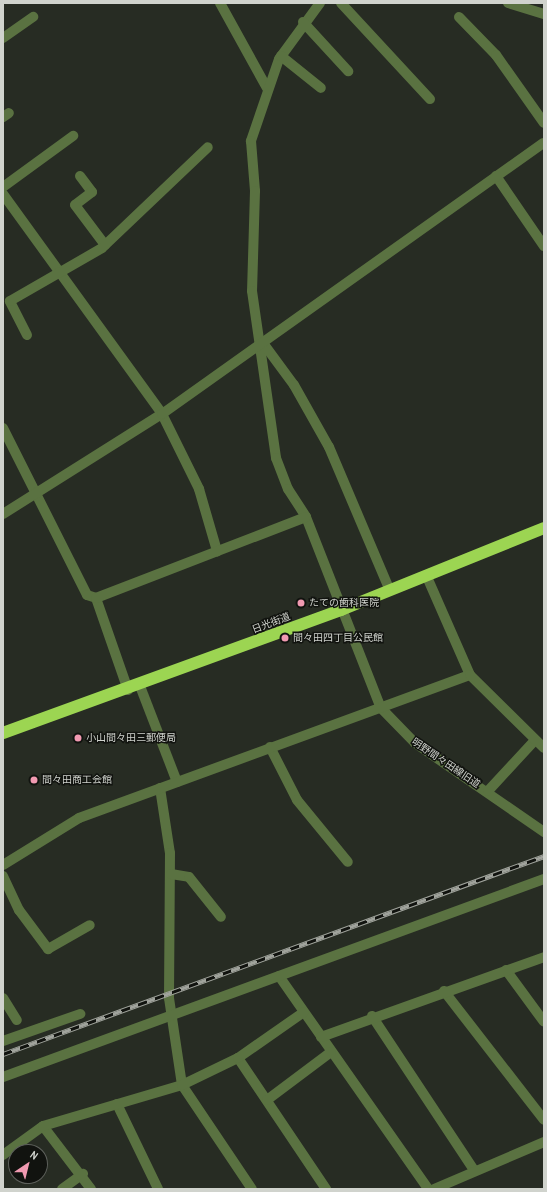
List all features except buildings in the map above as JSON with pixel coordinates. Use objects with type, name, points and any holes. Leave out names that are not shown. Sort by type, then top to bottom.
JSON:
[{"type":"highway","name":"日光街道","points":[[3,733],[140,686],[341,610],[427,577],[544,528]]},
{"type":"street","points":[[220,3],[267,88]]},
{"type":"street","name":"明野間々田線旧道","points":[[320,3],[303,22],[281,56],[267,88],[251,141],[255,191],[252,291],[261,345],[276,458],[288,489],[306,517],[341,610],[381,708],[415,743],[488,791],[544,832]]},
{"type":"street","points":[[341,3],[430,99]]},
{"type":"street","points":[[508,3],[544,14]]},
{"type":"street","points":[[3,38],[33,17]]},
{"type":"street","points":[[459,17],[496,55],[544,122]]},
{"type":"street","points":[[303,22],[348,71]]},
{"type":"street","points":[[281,56],[321,88]]},
{"type":"street","points":[[3,187],[73,136]]},
{"type":"street","points":[[3,514],[34,493],[162,414],[544,143]]},
{"type":"street","points":[[27,335],[10,301],[60,276],[105,245],[208,146]]},
{"type":"street","points":[[80,176],[92,192],[75,205],[105,245]]},
{"type":"street","points":[[496,176],[544,246]]},
{"type":"street","points":[[3,194],[60,276],[162,414],[199,489],[217,552]]},
{"type":"street","points":[[261,345],[294,385],[330,447],[390,591]]},
{"type":"street","points":[[3,428],[34,493],[87,594],[96,598],[306,517]]},
{"type":"street","points":[[427,577],[470,675],[544,748]]},
{"type":"street","points":[[96,598],[128,690]]},
{"type":"street","points":[[3,865],[79,818],[470,675]]},
{"type":"street","points":[[140,686],[177,782]]},
{"type":"street","points":[[488,791],[535,740]]},
{"type":"street","points":[[270,747],[297,800],[348,862]]},
{"type":"street","points":[[160,788],[171,874],[172,1014],[182,1085],[252,1189]]},
{"type":"street","points":[[171,874],[189,877],[221,917]]},
{"type":"street","points":[[3,876],[19,910],[48,949],[90,925]]},
{"type":"street","points":[[3,1077],[544,879]]},
{"type":"street","points":[[321,1037],[372,1016],[544,957]]},
{"type":"street","points":[[506,970],[544,1022]]},
{"type":"street","points":[[279,976],[428,1189]]},
{"type":"street","points":[[444,991],[544,1120]]},
{"type":"street","points":[[3,998],[17,1020]]},
{"type":"street","points":[[3,1155],[43,1126],[182,1085],[238,1058],[304,1012]]},
{"type":"street","points":[[3,1042],[80,1014]]},
{"type":"street","points":[[372,1016],[474,1170]]},
{"type":"street","points":[[267,1100],[331,1052]]},
{"type":"street","points":[[238,1058],[326,1189]]},
{"type":"street","points":[[117,1104],[158,1189]]},
{"type":"street","points":[[43,1126],[83,1174],[91,1189]]},
{"type":"street","points":[[434,1189],[474,1170],[544,1142]]},
{"type":"street","points":[[62,1189],[83,1174]]},
{"type":"railway","points":[[3,1054],[544,856]]},
{"type":"place","name":"たての歯科医院","points":[[301,603]]},
{"type":"place","name":"間々田四丁目公民館","points":[[285,638]]},
{"type":"place","name":"小山間々田三郵便局","points":[[78,738]]},
{"type":"place","name":"間々田商工会館","points":[[34,780]]}]
